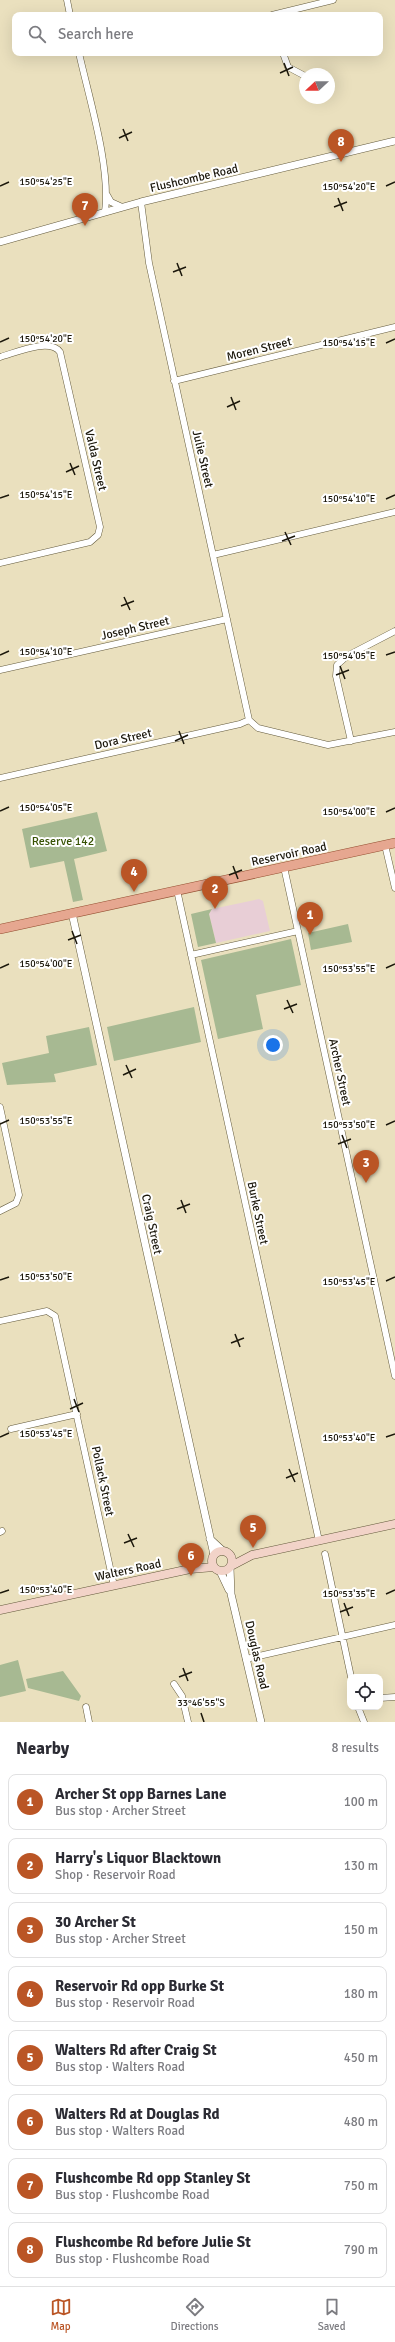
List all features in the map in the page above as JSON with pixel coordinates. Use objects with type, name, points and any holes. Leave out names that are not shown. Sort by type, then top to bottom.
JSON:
[{"type":"main road","name":"Reservoir Road","points":[[0,929],[395,843]]},
{"type":"main road","points":[[230,1567],[252,1555],[395,1524]]},
{"type":"main road","points":[[226,1552],[252,1555]]},
{"type":"main road","points":[[226,1552],[232,1559],[230,1567]]},
{"type":"main road","name":"Walters Road","points":[[190,1569],[213,1556],[226,1552]]},
{"type":"main road","points":[[213,1556],[217,1569]]},
{"type":"main road","name":"Walters Road","points":[[0,1610],[190,1569],[217,1569],[230,1567]]},
{"type":"street","points":[[67,0],[69,12]]},
{"type":"street","points":[[286,12],[333,0]]},
{"type":"street","points":[[80,56],[104,166],[106,193],[105,212]]},
{"type":"street","points":[[284,56],[288,67],[299,73]]},
{"type":"street","name":"Flushcombe Road","points":[[0,242],[141,202],[395,141]]},
{"type":"street","points":[[106,193],[111,202],[122,207]]},
{"type":"street","name":"Julie Street","points":[[141,202],[149,263],[249,720]]},
{"type":"street","name":"Moren Street","points":[[174,381],[395,326]]},
{"type":"street","name":"Valda Street","points":[[0,357],[44,345],[54,346],[60,352],[100,527],[98,535],[90,542],[0,563]]},
{"type":"street","points":[[214,555],[395,512]]},
{"type":"street","name":"Joseph Street","points":[[0,670],[227,618]]},
{"type":"street","points":[[351,741],[336,676],[337,665],[348,656],[395,631]]},
{"type":"street","points":[[249,720],[258,728],[326,745],[395,732]]},
{"type":"street","name":"Dora Street","points":[[0,778],[240,724],[249,720]]},
{"type":"street","points":[[386,845],[395,888]]},
{"type":"street","name":"Archer Street","points":[[284,867],[395,1376]]},
{"type":"street","name":"Burke Street","points":[[176,890],[319,1541]]},
{"type":"street","name":"Craig Street","points":[[72,913],[213,1556]]},
{"type":"street","points":[[191,955],[298,931]]},
{"type":"street","points":[[0,1107],[19,1195],[16,1203],[0,1210]]},
{"type":"street","name":"Pollack Street","points":[[0,1321],[44,1311],[52,1312],[56,1320],[114,1586]]},
{"type":"street","points":[[10,1429],[77,1414]]},
{"type":"street","points":[[210,1539],[226,1552]]},
{"type":"street","points":[[325,1554],[350,1674]]},
{"type":"street","name":"Douglas Road","points":[[230,1567],[231,1594],[261,1722]]},
{"type":"street","name":"Douglas Road","points":[[217,1569],[231,1594]]},
{"type":"street","points":[[246,1659],[395,1625]]},
{"type":"street","points":[[174,1684],[182,1696],[188,1722]]},
{"type":"street","points":[[383,1698],[395,1697]]},
{"type":"street","points":[[86,1707],[89,1722]]},
{"type":"street","points":[[359,1710],[364,1722]]},
{"type":"shaded area","points":[[259,899],[263,901],[270,931],[216,943],[209,914],[212,909]]},
{"type":"green space","name":"Reserve 142","points":[[97,812],[107,851],[74,859],[83,900],[73,902],[64,861],[30,868],[22,829]]},
{"type":"green space","points":[[212,909],[209,914],[216,943],[198,947],[191,914]]},
{"type":"green space","points":[[348,924],[352,942],[311,950],[308,933]]},
{"type":"green space","points":[[291,939],[301,985],[256,995],[263,1029],[218,1039],[201,960]]},
{"type":"green space","points":[[194,1007],[201,1042],[114,1061],[107,1027]]},
{"type":"green space","points":[[89,1027],[97,1065],[54,1074],[56,1082],[7,1085],[2,1063],[49,1053],[46,1036]]},
{"type":"green space","points":[[18,1660],[26,1691],[0,1697],[0,1665]]},
{"type":"green space","points":[[63,1671],[81,1696],[79,1701],[28,1688],[26,1679]]},
{"type":"place","name":"Flushcombe Rd before Julie St","points":[[341,162]]},
{"type":"place","name":"Flushcombe Rd opp Stanley St","points":[[85,226]]},
{"type":"place","name":"Reservoir Rd opp Burke St","points":[[134,892]]},
{"type":"place","name":"Harry's Liquor Blacktown","points":[[215,909]]},
{"type":"place","name":"Archer St opp Barnes Lane","points":[[310,935]]},
{"type":"place","name":"30 Archer St","points":[[366,1183]]},
{"type":"place","name":"Walters Rd after Craig St","points":[[253,1548]]},
{"type":"place","name":"Walters Rd at Douglas Rd","points":[[191,1576]]}]
